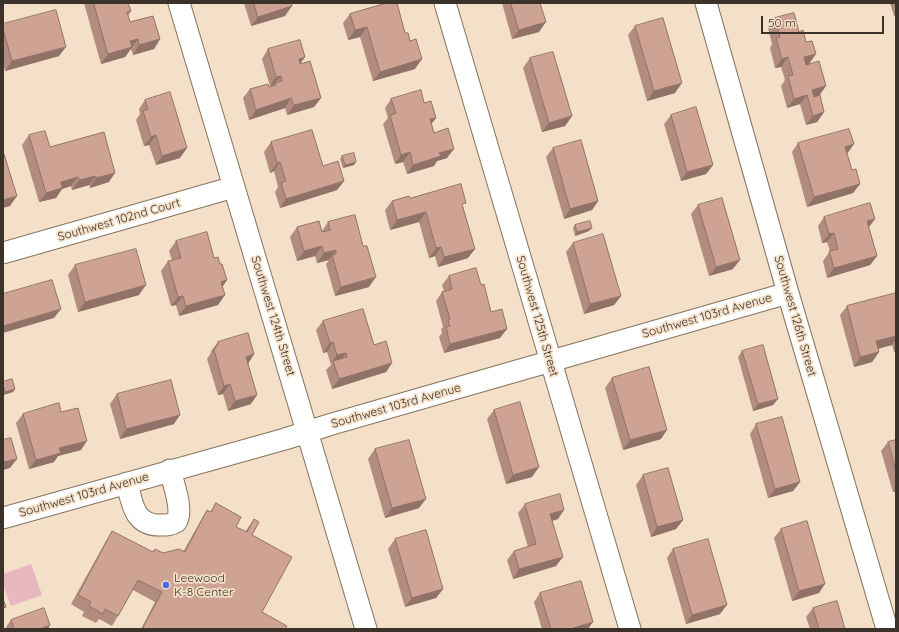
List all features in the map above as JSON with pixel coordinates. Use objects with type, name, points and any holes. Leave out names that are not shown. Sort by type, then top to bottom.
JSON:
[{"type":"street","name":"Southwest 124th Street","points":[[179,3],[366,629]]},
{"type":"street","name":"Southwest 125th Street","points":[[445,3],[630,629]]},
{"type":"street","name":"Southwest 126th Street","points":[[706,3],[788,293],[886,629]]},
{"type":"street","name":"Southwest 102nd Court","points":[[3,253],[234,187]]},
{"type":"street","name":"Southwest 103rd Avenue","points":[[3,518],[788,293]]},
{"type":"street","points":[[127,483],[136,514],[141,520],[156,525],[170,524],[176,522],[179,516],[176,493],[170,470]]},
{"type":"shaded area","points":[[31,564],[42,595],[11,606],[3,585],[3,574]]},
{"type":"building","points":[[94,3],[128,3],[131,11],[127,12],[130,22],[153,16],[160,39],[139,45],[138,39],[130,41],[132,47],[108,54]]},
{"type":"building","points":[[254,3],[291,3],[292,6],[258,17]]},
{"type":"building","points":[[387,3],[397,3],[405,33],[408,33],[410,41],[416,39],[422,59],[380,72],[367,27],[355,30],[350,14]]},
{"type":"building","points":[[511,3],[540,3],[546,22],[519,30]]},
{"type":"building","points":[[56,10],[66,47],[12,61],[3,24]]},
{"type":"building","points":[[794,13],[799,32],[803,30],[806,42],[812,41],[816,54],[804,57],[806,65],[819,61],[826,86],[812,90],[814,97],[820,95],[824,112],[813,116],[807,95],[794,99],[788,76],[793,75],[788,57],[782,59],[776,38],[780,37],[775,18]]},
{"type":"building","points":[[663,18],[682,83],[654,91],[635,26]]},
{"type":"building","points":[[300,40],[305,57],[299,59],[300,64],[310,61],[321,98],[294,105],[291,98],[256,110],[250,89],[268,84],[269,87],[282,81],[281,76],[276,77],[268,49]]},
{"type":"building","points":[[553,52],[572,116],[549,123],[530,58]]},
{"type":"building","points":[[421,90],[424,103],[431,101],[436,118],[430,119],[434,133],[448,128],[454,149],[439,153],[441,156],[413,165],[410,152],[401,155],[390,115],[396,113],[391,99]]},
{"type":"building","points":[[170,92],[187,148],[162,156],[156,135],[151,137],[143,111],[148,109],[145,100]]},
{"type":"building","points":[[696,107],[713,165],[687,172],[671,115]]},
{"type":"building","points":[[849,129],[854,144],[845,147],[852,170],[856,169],[860,184],[814,197],[798,143]]},
{"type":"building","points":[[312,130],[323,166],[338,161],[344,181],[286,199],[281,183],[286,181],[280,162],[277,163],[271,142]]},
{"type":"building","points":[[45,131],[50,147],[104,132],[115,173],[96,178],[96,176],[79,180],[78,177],[61,182],[62,188],[46,193],[29,135]]},
{"type":"building","points":[[581,140],[598,201],[570,209],[553,148]]},
{"type":"building","points":[[354,153],[356,162],[345,165],[342,156]]},
{"type":"building","points":[[4,154],[17,196],[3,200],[3,155]]},
{"type":"building","points":[[461,184],[466,203],[462,204],[475,249],[444,257],[441,247],[436,248],[426,212],[397,220],[392,201],[409,196],[410,198]]},
{"type":"building","points":[[722,198],[740,260],[716,267],[698,205]]},
{"type":"building","points":[[870,203],[875,219],[867,221],[877,256],[834,268],[829,251],[838,249],[834,233],[829,234],[824,217]]},
{"type":"building","points":[[355,215],[363,246],[367,246],[376,277],[341,287],[332,255],[336,254],[336,250],[324,253],[322,246],[304,251],[297,227],[319,221],[322,232],[330,230],[328,222]]},
{"type":"building","points":[[590,221],[592,228],[577,232],[575,225]]},
{"type":"building","points":[[207,232],[214,258],[218,257],[227,280],[221,282],[225,295],[186,306],[183,296],[178,297],[168,261],[181,258],[176,241]]},
{"type":"building","points":[[603,234],[621,296],[590,304],[573,243]]},
{"type":"building","points":[[136,249],[146,285],[85,302],[75,265]]},
{"type":"building","points":[[476,268],[481,285],[484,284],[491,312],[502,309],[507,329],[450,344],[446,327],[450,326],[448,320],[450,319],[442,292],[452,289],[449,276]]},
{"type":"building","points":[[52,280],[61,309],[3,326],[3,294]]},
{"type":"building","points":[[896,293],[896,336],[876,341],[879,352],[860,357],[847,306]]},
{"type":"building","points":[[363,309],[374,345],[386,341],[392,363],[339,379],[333,361],[347,357],[346,353],[337,355],[333,342],[330,343],[323,321]]},
{"type":"building","points":[[248,333],[254,354],[246,357],[257,395],[235,401],[230,384],[224,386],[214,350],[218,342]]},
{"type":"building","points":[[763,345],[778,399],[758,404],[742,351]]},
{"type":"building","points":[[649,367],[667,430],[630,440],[612,378]]},
{"type":"building","points":[[12,379],[15,389],[5,392],[3,382]]},
{"type":"building","points":[[171,380],[180,415],[126,429],[117,394]]},
{"type":"building","points":[[520,402],[539,467],[513,475],[494,410]]},
{"type":"building","points":[[59,403],[61,412],[78,408],[87,441],[59,448],[61,453],[36,460],[23,414]]},
{"type":"building","points":[[782,417],[800,482],[775,489],[756,424]]},
{"type":"building","points":[[11,438],[17,459],[3,462],[3,440]]},
{"type":"building","points":[[409,440],[426,499],[392,508],[375,449]]},
{"type":"building","points":[[896,440],[896,471],[888,442]]},
{"type":"building","points":[[668,468],[683,520],[657,527],[643,475]]},
{"type":"building","points":[[560,494],[564,510],[550,514],[563,557],[519,569],[514,551],[536,544],[525,504]]},
{"type":"building","points":[[216,503],[241,517],[236,527],[247,532],[254,519],[259,522],[252,535],[292,557],[262,612],[287,626],[285,629],[142,629],[162,592],[138,580],[118,616],[105,609],[103,614],[89,606],[91,602],[78,595],[112,531],[153,552],[155,549],[163,553],[179,549],[185,552],[207,510],[211,512]]},
{"type":"building","points":[[807,521],[825,584],[799,591],[781,529]]},
{"type":"building","points":[[426,530],[443,589],[412,598],[395,539]]},
{"type":"building","points":[[708,539],[727,605],[692,615],[673,549]]},
{"type":"building","points":[[581,581],[593,622],[570,629],[551,629],[540,593]]},
{"type":"building","points":[[3,599],[6,607],[3,608]]},
{"type":"building","points":[[837,601],[845,629],[819,629],[813,608]]},
{"type":"building","points":[[44,608],[50,625],[40,629],[14,629],[11,620]]},
{"type":"place","name":"Leewood K-8 Center","points":[[166,585]]}]
